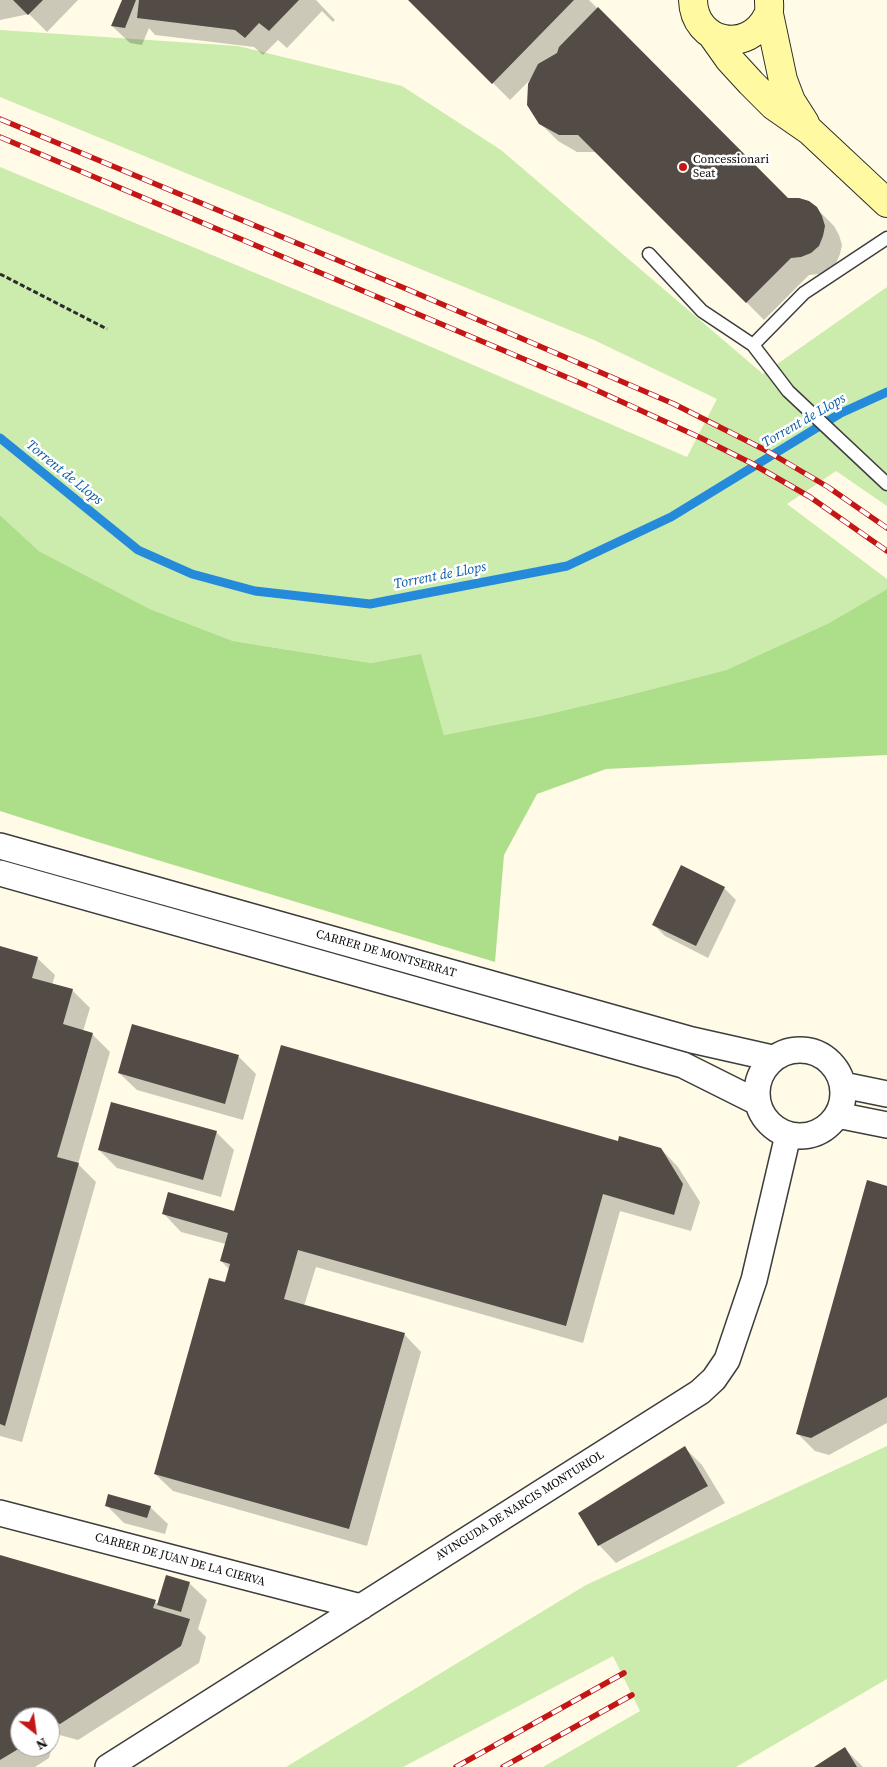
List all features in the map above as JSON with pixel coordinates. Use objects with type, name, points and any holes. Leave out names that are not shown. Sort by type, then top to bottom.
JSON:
[{"type":"main road","points":[[693,0],[695,16],[702,27],[712,35],[729,59],[751,83],[774,106],[810,131],[887,202]]},
{"type":"main road","points":[[712,35],[725,40],[738,40],[751,34],[761,25],[769,7]]},
{"type":"main road","points":[[769,7],[783,80],[791,101],[810,131]]},
{"type":"street","name":"CARRER DE MONTSERRAT","points":[[0,846],[692,1040],[772,1058]]},
{"type":"street","points":[[0,873],[683,1065],[757,1102]]},
{"type":"street","points":[[790,1049],[810,1050],[828,1059],[838,1070],[843,1085],[843,1101],[837,1115],[828,1126],[816,1133],[802,1136],[788,1135],[774,1128],[763,1116],[757,1102],[756,1087],[760,1074],[772,1058],[790,1049]]},
{"type":"street","points":[[843,1085],[887,1094]]},
{"type":"street","points":[[837,1115],[887,1125]]},
{"type":"street","name":"AVINGUDA DE NARCIS MONTURIOL","points":[[108,1767],[700,1392],[714,1379],[728,1360],[754,1280],[788,1135]]},
{"type":"street","name":"CARRER DE JUAN DE LA CIERVA","points":[[0,1513],[361,1607]]},
{"type":"lane","points":[[753,345],[804,293],[887,238]]},
{"type":"lane","points":[[649,254],[702,311],[753,345],[788,391],[887,484]]},
{"type":"path","points":[[0,274],[107,329]]},
{"type":"green space","points":[[0,30],[238,46],[402,86],[501,150],[763,374],[887,287],[887,506],[836,471],[787,504],[887,579],[887,589],[829,623],[726,670],[540,716],[444,735],[421,655],[371,663],[233,641],[150,609],[39,551],[0,515],[0,167],[371,321],[687,457],[717,399],[594,340],[0,97]]},
{"type":"green space","points":[[0,515],[39,551],[150,609],[233,641],[371,663],[421,654],[444,735],[540,716],[726,670],[829,623],[887,589],[887,755],[606,769],[537,794],[504,855],[495,962],[0,811]]},
{"type":"green space","points":[[887,1446],[887,1679],[736,1767],[543,1767],[640,1711],[613,1656],[403,1767],[286,1767],[586,1585]]},
{"type":"building","points":[[13,0],[43,0],[28,15]]},
{"type":"building","points":[[122,0],[136,0],[125,28],[111,26]]},
{"type":"building","points":[[139,0],[299,0],[269,31],[259,23],[245,38],[235,30],[137,18]]},
{"type":"building","points":[[408,0],[574,0],[492,84]]},
{"type":"building","name":"Concessionari Seat","points":[[598,7],[788,198],[799,198],[809,201],[817,207],[822,216],[825,226],[819,246],[811,253],[791,258],[746,303],[578,135],[559,135],[539,124],[527,105],[528,84],[538,64],[557,53],[559,47]]},
{"type":"building","points":[[681,865],[725,887],[696,946],[652,925]]},
{"type":"building","points":[[0,946],[38,957],[32,978],[73,989],[63,1024],[93,1033],[57,1157],[79,1163],[5,1426],[0,1424]]},
{"type":"building","points":[[132,1024],[239,1055],[225,1104],[118,1073]]},
{"type":"building","points":[[281,1045],[618,1141],[619,1136],[661,1148],[683,1184],[674,1215],[603,1194],[566,1326],[298,1250],[284,1299],[405,1333],[349,1529],[154,1474],[209,1278],[225,1282],[230,1264],[220,1261],[228,1233],[162,1214],[168,1192],[234,1211]]},
{"type":"building","points":[[111,1102],[217,1131],[203,1180],[98,1150]]},
{"type":"building","points":[[867,1180],[887,1186],[887,1397],[811,1438],[796,1434]]},
{"type":"building","points":[[685,1446],[708,1486],[598,1546],[578,1513]]},
{"type":"building","points":[[108,1494],[151,1506],[147,1518],[105,1506]]},
{"type":"building","points":[[0,1555],[156,1600],[153,1608],[190,1619],[181,1646],[60,1724],[60,1707],[10,1707],[10,1754],[0,1760]]},
{"type":"building","points":[[166,1575],[190,1582],[181,1612],[157,1605]]},
{"type":"building","points":[[845,1747],[857,1767],[814,1767]]},
{"type":"waterway","name":"Torrent de Llops","points":[[0,438],[138,550],[192,574],[255,591],[370,604],[567,566],[671,517],[841,413],[887,392]]},
{"type":"railway","points":[[0,119],[409,290],[674,404],[767,451],[828,487],[887,528]]},
{"type":"railway","points":[[0,137],[585,385],[701,438],[751,463],[810,497],[887,551]]},
{"type":"railway","points":[[456,1767],[624,1673]]},
{"type":"railway","points":[[503,1767],[632,1695]]},
{"type":"place","name":"Concessionari Seat","points":[[683,167]]}]
